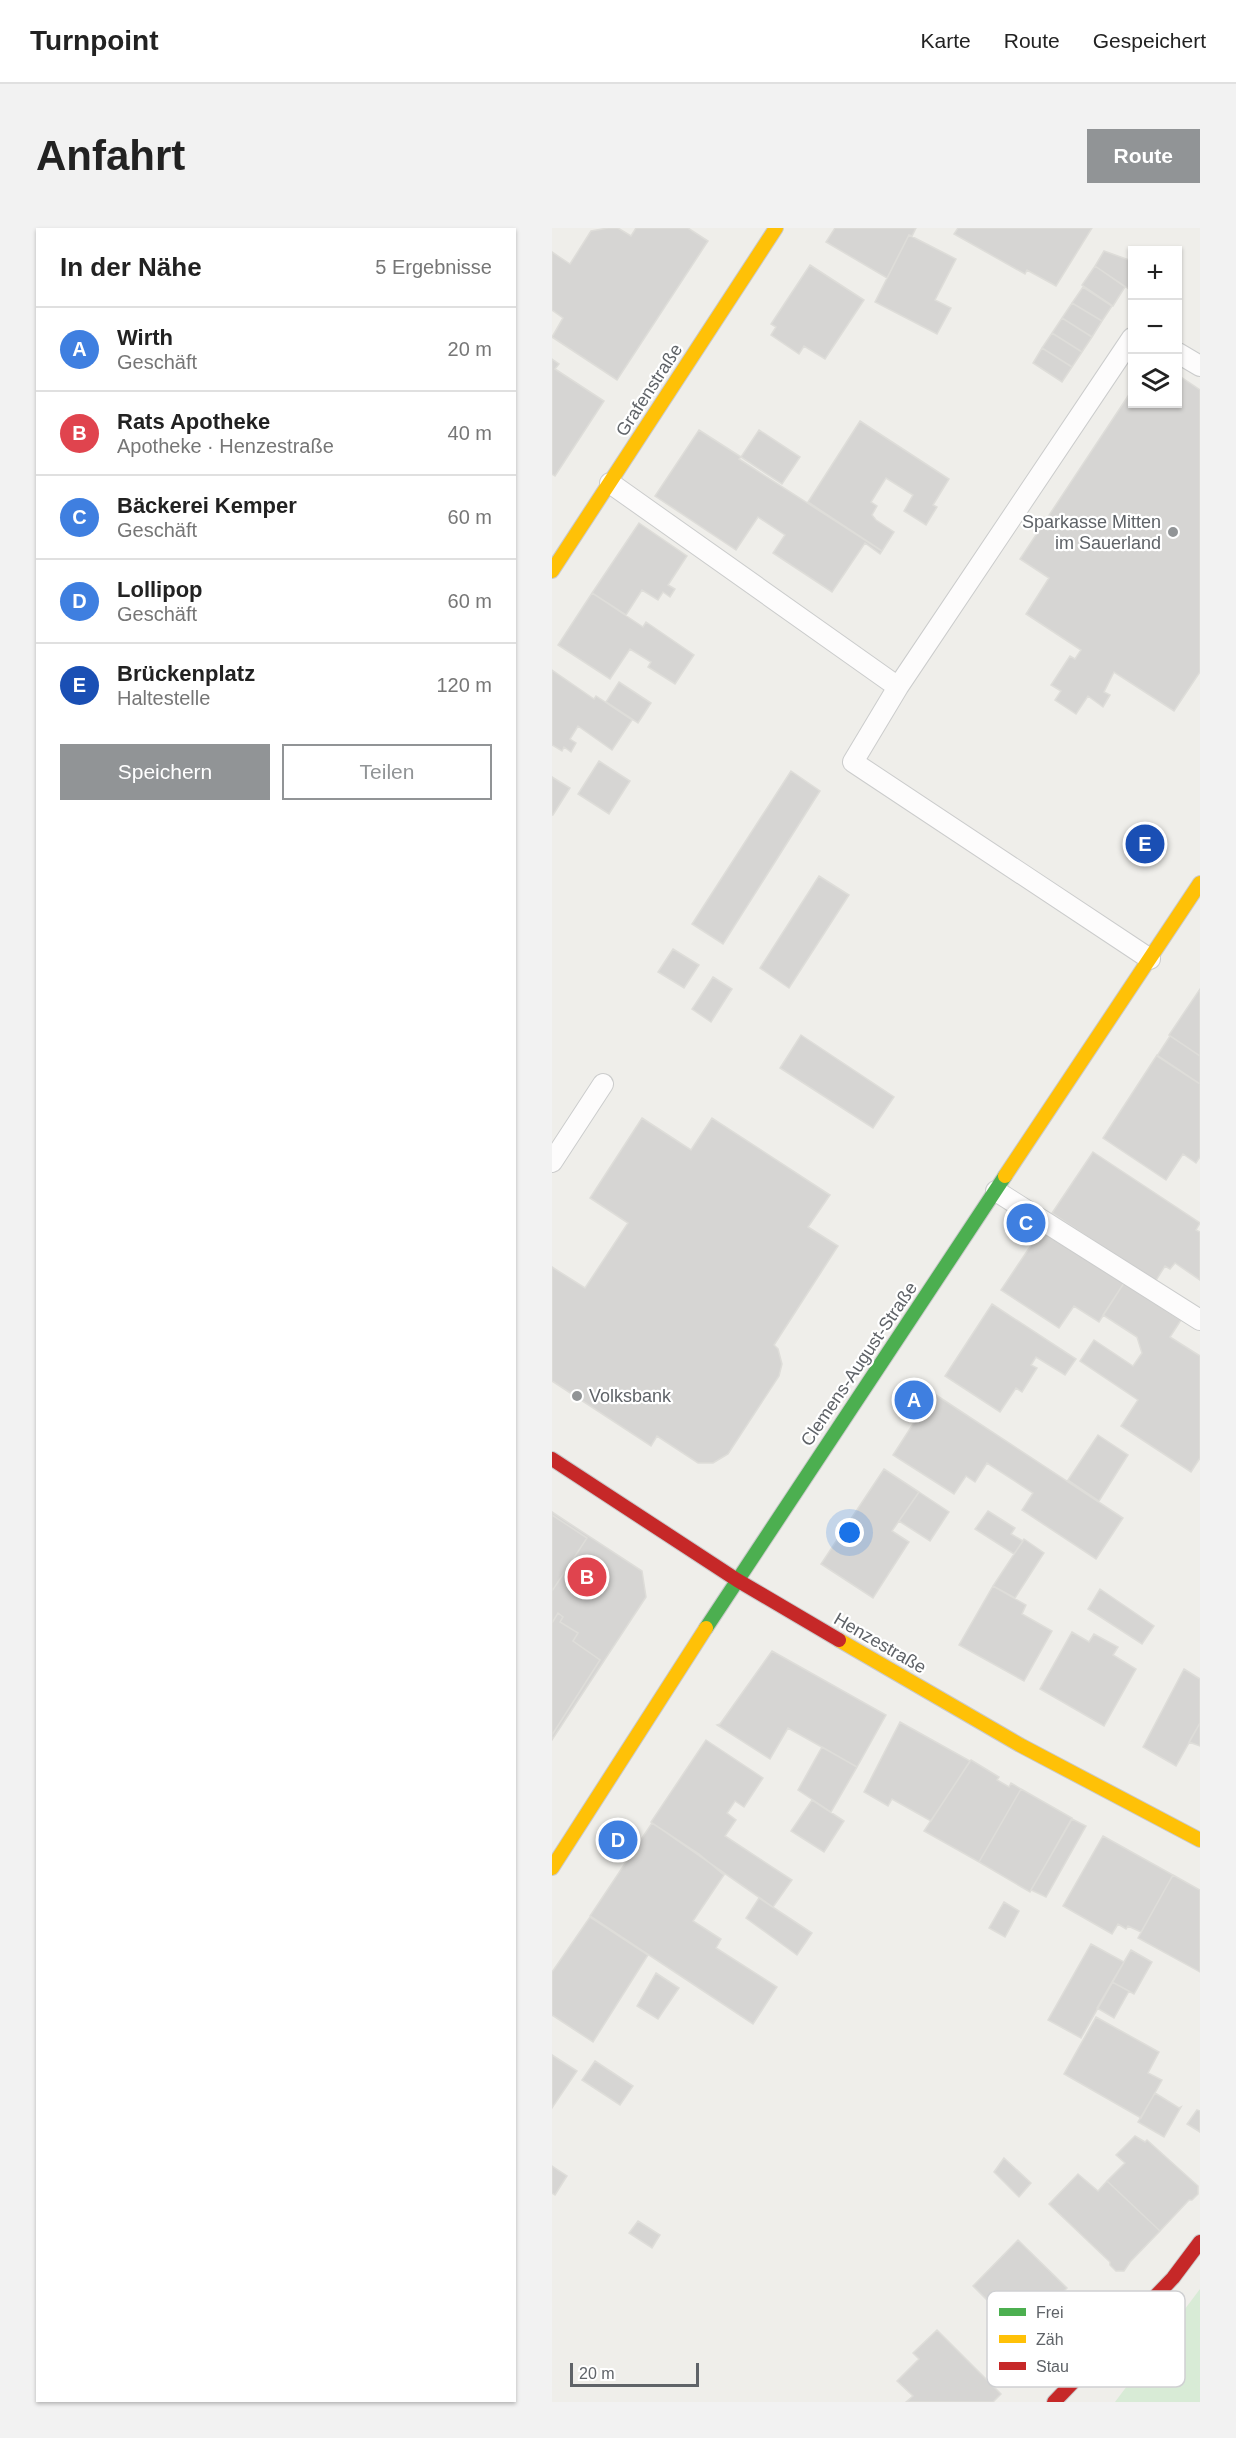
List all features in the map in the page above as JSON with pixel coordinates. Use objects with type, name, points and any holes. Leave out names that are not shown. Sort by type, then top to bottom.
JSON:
[{"type":"street","name":"Grafenstraße","points":[[552,571],[776,228]]},
{"type":"street","name":"Clemens-August-Straße","points":[[552,1868],[737,1580],[1200,883]]},
{"type":"street","name":"Henzestraße","points":[[552,1459],[737,1580],[1020,1745],[1200,1840]]},
{"type":"street","points":[[1161,2291],[1200,2242]]},
{"type":"street","points":[[1054,2402],[1068,2387]]},
{"type":"lane","points":[[1128,344],[898,687],[854,762],[1150,959]]},
{"type":"lane","points":[[1181,354],[1200,366]]},
{"type":"lane","points":[[610,483],[898,687]]},
{"type":"lane","points":[[552,1162],[603,1084]]},
{"type":"lane","points":[[996,1191],[1200,1320]]},
{"type":"green space","points":[[1200,2289],[1200,2402],[1115,2402],[1126,2387],[1185,2387],[1185,2309]]},
{"type":"building","points":[[618,228],[631,236],[636,228],[688,228],[708,241],[617,380],[552,337],[563,318],[552,310],[552,252],[570,264],[591,231]]},
{"type":"building","points":[[835,228],[916,228],[912,236],[909,235],[887,278],[826,242]]},
{"type":"building","points":[[958,228],[1092,228],[1056,286],[1027,270],[1025,274],[954,234]]},
{"type":"building","points":[[909,235],[956,259],[935,300],[951,308],[937,334],[875,302]]},
{"type":"building","points":[[1104,251],[1128,260],[1128,288],[1095,266]]},
{"type":"building","points":[[810,265],[864,300],[825,359],[804,346],[799,354],[771,335],[776,327],[771,324]]},
{"type":"building","points":[[1095,266],[1125,287],[1113,306],[1082,285]]},
{"type":"building","points":[[1083,287],[1112,306],[1102,321],[1072,303]]},
{"type":"building","points":[[1072,303],[1102,321],[1092,337],[1062,318]]},
{"type":"building","points":[[1062,318],[1092,337],[1082,352],[1052,333]]},
{"type":"building","points":[[1052,333],[1082,352],[1072,367],[1042,348]]},
{"type":"building","points":[[1042,348],[1072,367],[1062,382],[1033,363]]},
{"type":"building","points":[[552,359],[559,364],[555,369],[604,401],[555,476],[552,474]]},
{"type":"building","points":[[1182,378],[1200,390],[1200,672],[1174,711],[1114,672],[1104,692],[1110,695],[1103,707],[1088,696],[1076,714],[1055,700],[1061,691],[1051,685],[1070,656],[1075,659],[1081,650],[1026,614],[1049,578],[1020,559],[1128,396],[1128,408],[1182,408]]},
{"type":"building","points":[[860,421],[949,479],[933,505],[937,507],[926,525],[904,511],[913,495],[886,478],[871,502],[877,506],[872,515],[894,532],[882,551],[808,502]]},
{"type":"building","points":[[699,430],[741,457],[739,459],[882,551],[880,554],[865,543],[832,592],[773,553],[785,535],[758,517],[736,550],[655,496]]},
{"type":"building","points":[[759,430],[800,457],[782,484],[741,457]]},
{"type":"building","points":[[639,523],[687,556],[668,585],[675,589],[670,597],[663,592],[658,600],[642,590],[626,615],[592,593]]},
{"type":"building","points":[[592,593],[643,627],[646,622],[694,655],[675,684],[648,667],[651,662],[630,649],[610,679],[558,645]]},
{"type":"building","points":[[552,670],[594,699],[596,696],[632,720],[612,750],[578,726],[570,739],[576,743],[571,752],[564,747],[562,751],[552,745]]},
{"type":"building","points":[[619,682],[651,703],[638,723],[606,702]]},
{"type":"building","points":[[599,761],[630,781],[609,814],[578,794]]},
{"type":"building","points":[[791,771],[820,791],[723,944],[692,924]]},
{"type":"building","points":[[552,777],[570,788],[553,815],[552,815]]},
{"type":"building","points":[[819,876],[849,895],[789,988],[760,968]]},
{"type":"building","points":[[673,949],[699,965],[684,988],[658,972]]},
{"type":"building","points":[[713,977],[732,989],[711,1022],[692,1009]]},
{"type":"building","points":[[1200,989],[1200,1056],[1169,1035]]},
{"type":"building","points":[[801,1035],[894,1097],[873,1128],[780,1068]]},
{"type":"building","points":[[1170,1036],[1200,1056],[1200,1084],[1157,1056]]},
{"type":"building","points":[[1157,1055],[1200,1084],[1200,1157],[1196,1163],[1183,1154],[1166,1180],[1103,1138]]},
{"type":"building","points":[[642,1118],[691,1150],[712,1118],[830,1195],[808,1227],[838,1246],[774,1345],[778,1349],[782,1364],[779,1376],[728,1454],[713,1463],[698,1463],[657,1436],[651,1446],[552,1381],[552,1267],[585,1288],[628,1223],[590,1198]]},
{"type":"building","points":[[1093,1152],[1200,1223],[1196,1230],[1200,1232],[1200,1280],[1175,1263],[1170,1269],[1165,1266],[1155,1282],[1052,1213]]},
{"type":"building","points":[[1042,1229],[1124,1283],[1099,1322],[1074,1306],[1059,1328],[1001,1290]]},
{"type":"building","points":[[1124,1283],[1181,1320],[1170,1337],[1200,1356],[1200,1458],[1191,1472],[1121,1426],[1138,1400],[1080,1361],[1094,1340],[1133,1366],[1142,1353],[1137,1337],[1103,1315]]},
{"type":"building","points":[[992,1304],[1076,1359],[1065,1375],[1036,1357],[1031,1365],[1037,1368],[1022,1392],[1016,1388],[1000,1412],[945,1376]]},
{"type":"building","points":[[933,1393],[1123,1518],[1096,1559],[1022,1510],[1033,1493],[987,1463],[975,1482],[966,1476],[954,1494],[893,1455]]},
{"type":"building","points":[[1098,1435],[1128,1455],[1099,1501],[1068,1480]]},
{"type":"building","points":[[884,1469],[919,1492],[892,1531],[909,1542],[873,1598],[821,1564]]},
{"type":"building","points":[[919,1492],[949,1512],[930,1541],[899,1521]]},
{"type":"building","points":[[988,1511],[1015,1528],[1011,1534],[1023,1541],[1014,1554],[975,1529]]},
{"type":"building","points":[[552,1512],[642,1571],[646,1597],[552,1740],[552,1735],[600,1660],[573,1641],[578,1633],[560,1622],[563,1617],[558,1613],[552,1623],[552,1591],[587,1538],[552,1515]]},
{"type":"building","points":[[552,1515],[587,1538],[552,1591]]},
{"type":"building","points":[[1024,1539],[1044,1553],[1015,1598],[993,1586]]},
{"type":"building","points":[[993,1586],[1026,1605],[1022,1614],[1052,1631],[1024,1681],[959,1645]]},
{"type":"building","points":[[1100,1589],[1154,1626],[1142,1644],[1088,1609]]},
{"type":"building","points":[[558,1613],[563,1617],[560,1622],[578,1633],[573,1641],[600,1660],[552,1735],[552,1623]]},
{"type":"building","points":[[1072,1632],[1089,1642],[1094,1634],[1118,1647],[1113,1655],[1136,1669],[1104,1726],[1040,1689]]},
{"type":"building","points":[[772,1651],[886,1715],[857,1767],[788,1728],[770,1759],[717,1725],[720,1724]]},
{"type":"building","points":[[1184,1669],[1200,1679],[1200,1723],[1176,1766],[1143,1747]]},
{"type":"building","points":[[900,1722],[970,1761],[931,1821],[892,1799],[888,1806],[864,1792]]},
{"type":"building","points":[[1200,1723],[1200,1746],[1189,1742]]},
{"type":"building","points":[[706,1740],[763,1778],[744,1807],[735,1801],[727,1813],[736,1820],[725,1836],[792,1880],[773,1907],[651,1822]]},
{"type":"building","points":[[822,1747],[857,1767],[831,1812],[798,1790]]},
{"type":"building","points":[[971,1760],[999,1777],[997,1780],[1009,1787],[1011,1783],[1021,1789],[979,1862],[924,1831]]},
{"type":"building","points":[[1021,1789],[1072,1818],[1030,1892],[979,1862]]},
{"type":"building","points":[[812,1800],[844,1821],[824,1852],[791,1831]]},
{"type":"building","points":[[1072,1819],[1086,1826],[1046,1897],[1031,1890]]},
{"type":"building","points":[[652,1823],[699,1854],[724,1875],[693,1921],[721,1939],[716,1948],[777,1987],[753,2024],[590,1916]]},
{"type":"building","points":[[1103,1836],[1173,1875],[1141,1932],[1128,1926],[1126,1929],[1118,1924],[1112,1934],[1063,1906]]},
{"type":"building","points":[[1173,1875],[1200,1890],[1200,1972],[1138,1938]]},
{"type":"building","points":[[759,1898],[812,1933],[797,1955],[746,1918]]},
{"type":"building","points":[[1004,1902],[1019,1911],[1005,1937],[989,1928]]},
{"type":"building","points":[[590,1917],[648,1955],[593,2042],[552,2015],[552,1972]]},
{"type":"building","points":[[1091,1944],[1124,1962],[1081,2038],[1048,2020]]},
{"type":"building","points":[[1131,1950],[1152,1962],[1134,1994],[1112,1982]]},
{"type":"building","points":[[656,1973],[679,1988],[658,2019],[637,2006]]},
{"type":"building","points":[[1112,1982],[1129,1991],[1114,2018],[1097,2008]]},
{"type":"building","points":[[1096,2017],[1159,2052],[1148,2073],[1162,2080],[1141,2118],[1064,2074]]},
{"type":"building","points":[[552,2055],[577,2071],[552,2108]]},
{"type":"building","points":[[595,2061],[633,2086],[620,2105],[582,2080]]},
{"type":"building","points":[[1155,2093],[1179,2108],[1181,2107],[1164,2137],[1138,2122]]},
{"type":"building","points":[[1197,2110],[1200,2111],[1200,2132],[1187,2124]]},
{"type":"building","points":[[1135,2136],[1145,2142],[1147,2140],[1198,2186],[1198,2194],[1189,2200],[1160,2231],[1107,2181],[1125,2163],[1116,2155]]},
{"type":"building","points":[[1004,2158],[1031,2183],[1019,2197],[994,2172]]},
{"type":"building","points":[[552,2166],[567,2176],[555,2195],[552,2193]]},
{"type":"building","points":[[1078,2174],[1098,2191],[1107,2181],[1160,2231],[1124,2271],[1116,2271],[1110,2262],[1049,2204]]},
{"type":"building","points":[[638,2221],[660,2235],[652,2248],[629,2233]]},
{"type":"building","points":[[1018,2240],[1067,2288],[1064,2291],[987,2291],[987,2300],[973,2286]]},
{"type":"building","points":[[937,2330],[987,2380],[987,2387],[994,2387],[1001,2394],[993,2402],[906,2402],[913,2396],[897,2381],[919,2359],[913,2353]]},
{"type":"traffic: fast","points":[[706,1628],[1005,1176]]},
{"type":"traffic: slow","points":[[552,571],[776,228]]},
{"type":"traffic: slow","points":[[1005,1176],[1200,883]]},
{"type":"traffic: slow","points":[[552,1868],[706,1628]]},
{"type":"traffic: slow","points":[[839,1640],[1020,1745],[1200,1840]]},
{"type":"traffic: jam","points":[[552,1459],[737,1580],[839,1640]]},
{"type":"traffic: jam","points":[[1161,2291],[1200,2242]]},
{"type":"traffic: jam","points":[[1054,2402],[1068,2387]]},
{"type":"place","name":"Sparkasse Mitten im Sauerland","points":[[1173,532]]},
{"type":"place","name":"Brückenplatz","points":[[1145,844]]},
{"type":"place","name":"Bäckerei Kemper","points":[[1026,1223]]},
{"type":"place","name":"Volksbank","points":[[577,1396]]},
{"type":"place","name":"Wirth","points":[[914,1400]]},
{"type":"place","name":"Rats Apotheke","points":[[587,1577]]},
{"type":"place","name":"Lollipop","points":[[618,1840]]}]
